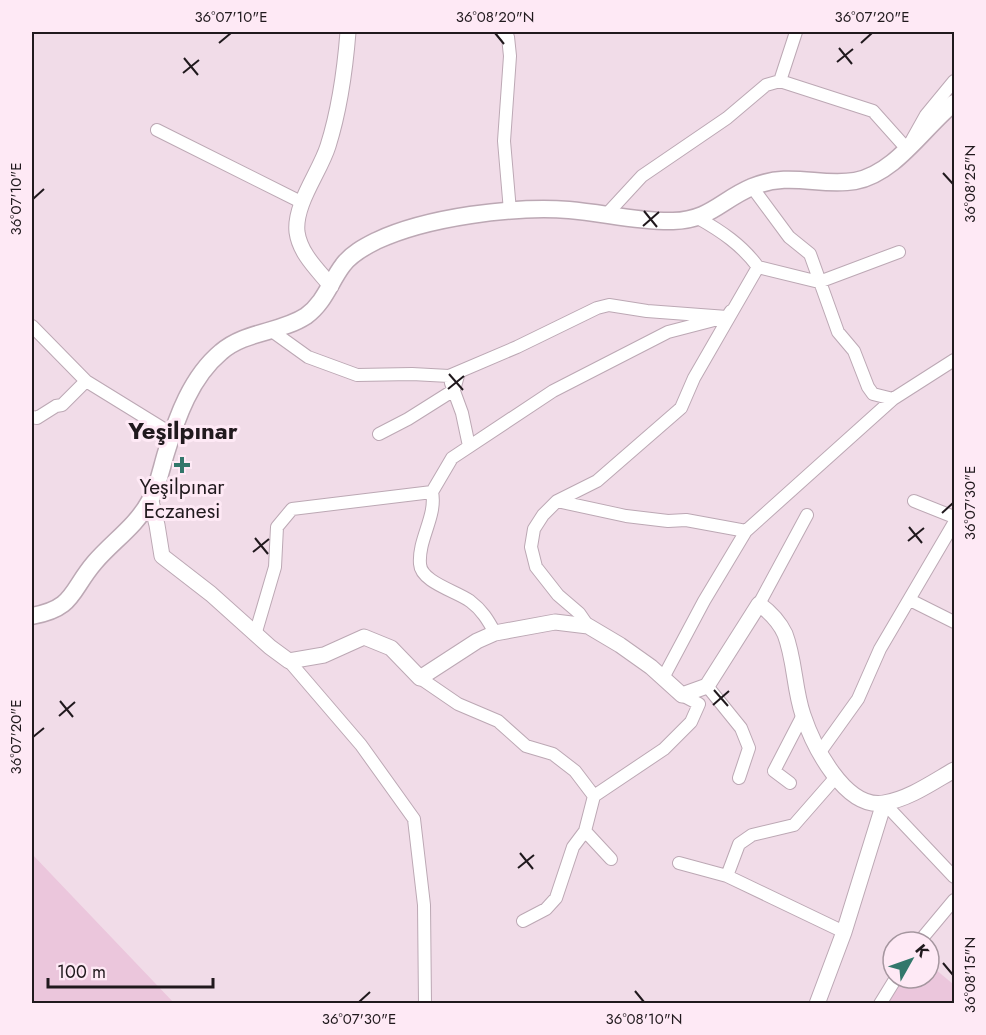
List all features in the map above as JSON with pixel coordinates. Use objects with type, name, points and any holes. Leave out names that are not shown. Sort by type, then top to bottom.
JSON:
[{"type":"main road","points":[[32,616],[54,610],[66,603],[93,564],[151,501],[185,401],[210,363],[232,344],[269,329],[288,325],[304,317],[324,298],[344,263],[377,240],[425,224],[510,212],[570,210],[662,220],[698,218],[752,187],[784,178],[836,182],[857,181],[880,170],[907,149],[939,115],[954,103]]},
{"type":"street","points":[[331,286],[302,250],[297,231],[299,211],[328,147],[344,82],[348,32]]},
{"type":"street","points":[[503,32],[508,37],[510,56],[504,141],[510,212]]},
{"type":"street","points":[[780,81],[796,32]]},
{"type":"street","points":[[606,214],[642,176],[726,118],[766,86],[780,81],[873,111],[907,149],[926,115],[954,81]]},
{"type":"street","points":[[157,130],[303,203]]},
{"type":"street","points":[[752,187],[789,237],[810,254],[838,332],[854,351],[868,387],[873,394],[893,399]]},
{"type":"street","points":[[698,218],[727,234],[758,267],[819,282],[899,252]]},
{"type":"street","points":[[588,626],[579,613],[558,595],[536,567],[531,547],[534,529],[543,515],[557,501],[597,482],[681,408],[694,378],[758,267]]},
{"type":"street","points":[[495,633],[483,612],[468,600],[425,576],[420,566],[421,546],[434,502],[432,492],[452,458],[553,391],[668,332],[726,317],[736,303]]},
{"type":"street","points":[[269,329],[308,357],[357,375],[454,374],[517,347],[597,308],[609,305],[647,311],[726,317]]},
{"type":"street","points":[[32,326],[86,381],[172,434]]},
{"type":"street","points":[[663,678],[704,601],[746,531],[893,399],[954,360]]},
{"type":"street","points":[[454,374],[454,390],[470,446]]},
{"type":"street","points":[[32,417],[37,418],[56,406],[62,405],[86,381]]},
{"type":"street","points":[[379,434],[454,390]]},
{"type":"street","points":[[255,635],[275,567],[277,527],[292,509],[432,492]]},
{"type":"street","points":[[151,501],[158,525],[162,556],[211,594],[255,635],[289,661],[361,746],[414,819],[424,905],[425,1004]]},
{"type":"street","points":[[557,501],[626,516],[668,521],[686,520],[746,531]]},
{"type":"street","points":[[914,501],[954,517]]},
{"type":"street","points":[[682,695],[707,686],[759,604],[807,515]]},
{"type":"street","points":[[820,752],[858,699],[880,649],[954,523]]},
{"type":"street","points":[[910,600],[954,622]]},
{"type":"street","points":[[759,604],[770,611],[784,633],[803,715],[820,752],[845,787],[864,801],[884,804],[906,796],[954,770]]},
{"type":"street","points":[[420,678],[477,641],[495,633],[555,622],[588,626],[620,645],[682,695],[699,704],[691,722],[664,749],[594,796],[585,831],[573,847],[556,898],[546,909],[523,921]]},
{"type":"street","points":[[289,661],[324,655],[364,637],[392,648],[420,678],[458,704],[498,721],[526,746],[553,754],[575,771],[594,796]]},
{"type":"street","points":[[707,686],[741,728],[749,748],[739,778]]},
{"type":"street","points":[[790,783],[774,771],[803,715]]},
{"type":"street","points":[[726,876],[739,844],[752,835],[794,825],[836,777]]},
{"type":"street","points":[[884,804],[954,877]]},
{"type":"street","points":[[817,1004],[844,932],[884,804]]},
{"type":"street","points":[[585,831],[611,859]]},
{"type":"street","points":[[679,863],[726,876],[844,932]]},
{"type":"street","points":[[929,930],[954,900]]},
{"type":"street","points":[[880,1004],[889,990]]},
{"type":"shaded area","points":[[32,854],[174,1003],[32,1003]]},
{"type":"shaded area","points":[[941,974],[953,984],[954,1003],[874,1004],[883,990],[941,990]]},
{"type":"place","name":"Yeşilpınar Eczanesi","points":[[182,465]]},
{"type":"district","name":"Yeşilpınar","points":[[183,430]]}]
